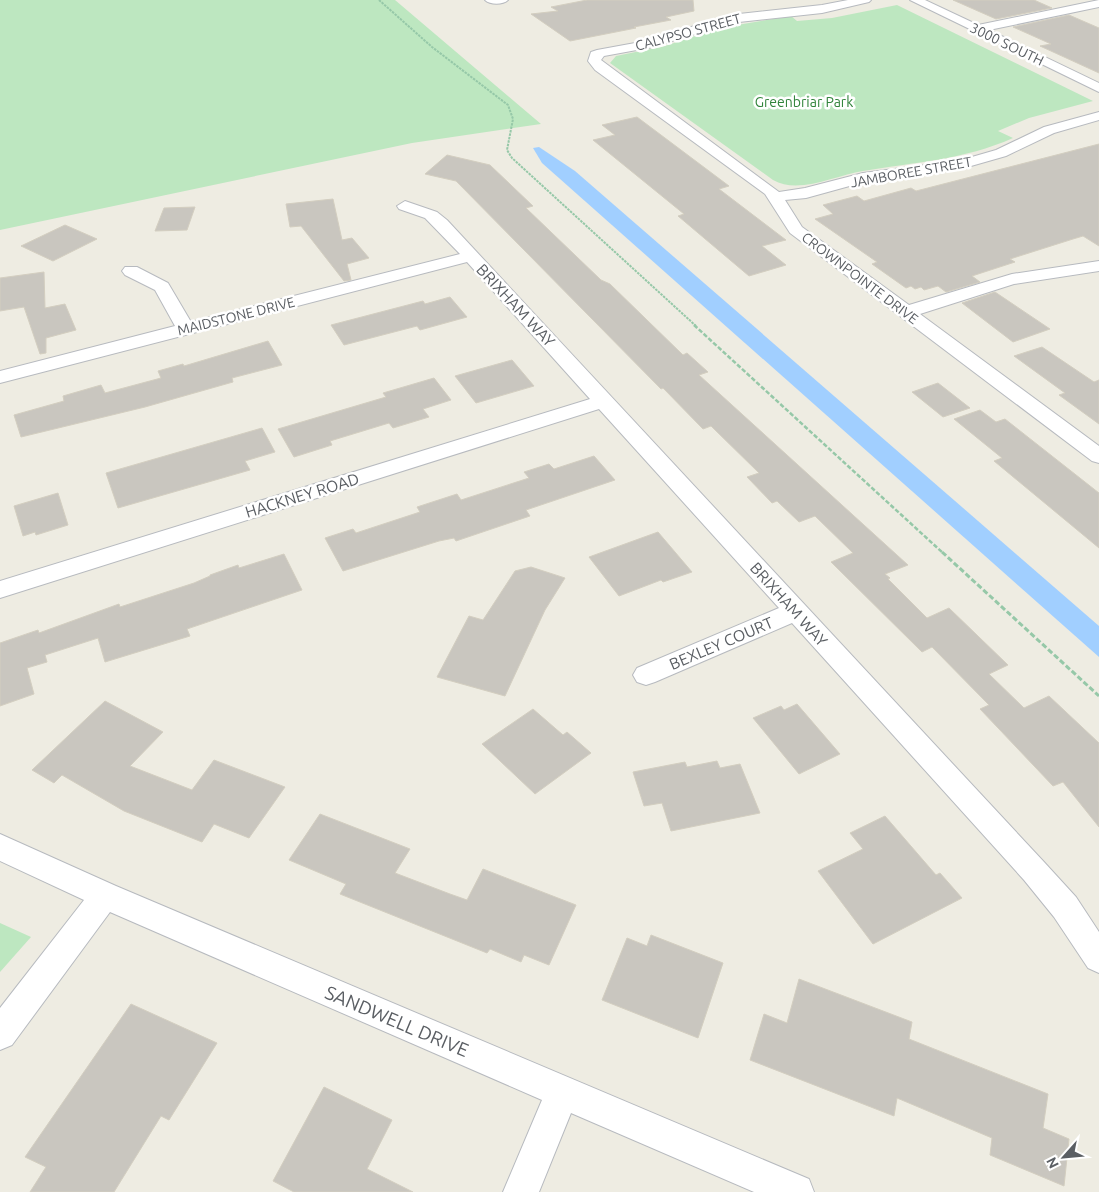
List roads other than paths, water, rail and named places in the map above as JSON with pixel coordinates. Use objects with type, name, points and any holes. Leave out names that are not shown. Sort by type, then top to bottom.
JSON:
[{"type":"street","name":"CALYPSO STREET","points":[[601,53],[649,44],[703,26],[730,20],[822,9],[865,0]]},
{"type":"street","name":"3000 SOUTH","points":[[916,0],[1099,88]]},
{"type":"street","points":[[977,29],[1099,3]]},
{"type":"street","points":[[1044,28],[1099,15]]},
{"type":"street","points":[[996,39],[1017,34]]},
{"type":"street","name":"CROWNPOINTE DRIVE","points":[[601,53],[596,55],[594,61],[600,67],[776,197],[796,230],[1098,454]]},
{"type":"street","name":"JAMBOREE STREET","points":[[776,197],[806,193],[863,178],[959,165],[1001,153],[1049,130],[1099,116]]},
{"type":"street","name":"BRIXHAM WAY","points":[[405,206],[437,219],[1034,871],[1065,907],[1099,958]]},
{"type":"street","name":"MAIDSTONE DRIVE","points":[[0,377],[471,256]]},
{"type":"street","points":[[906,312],[1012,279],[1099,266]]},
{"type":"street","points":[[131,271],[162,287],[186,329]]},
{"type":"street","name":"HACKNEY ROAD","points":[[0,590],[604,401]]},
{"type":"street","name":"BEXLEY COURT","points":[[646,675],[796,611]]},
{"type":"street","name":"SANDWELL DRIVE","points":[[0,847],[105,896],[796,1192]]},
{"type":"street","points":[[0,1034],[105,896]]},
{"type":"street","points":[[521,1192],[563,1092]]},
{"type":"water","points":[[539,147],[575,171],[1099,626],[1099,657],[542,163],[533,148]]},
{"type":"park label","name":"Greenbriar Park","points":[[804,102]]}]
